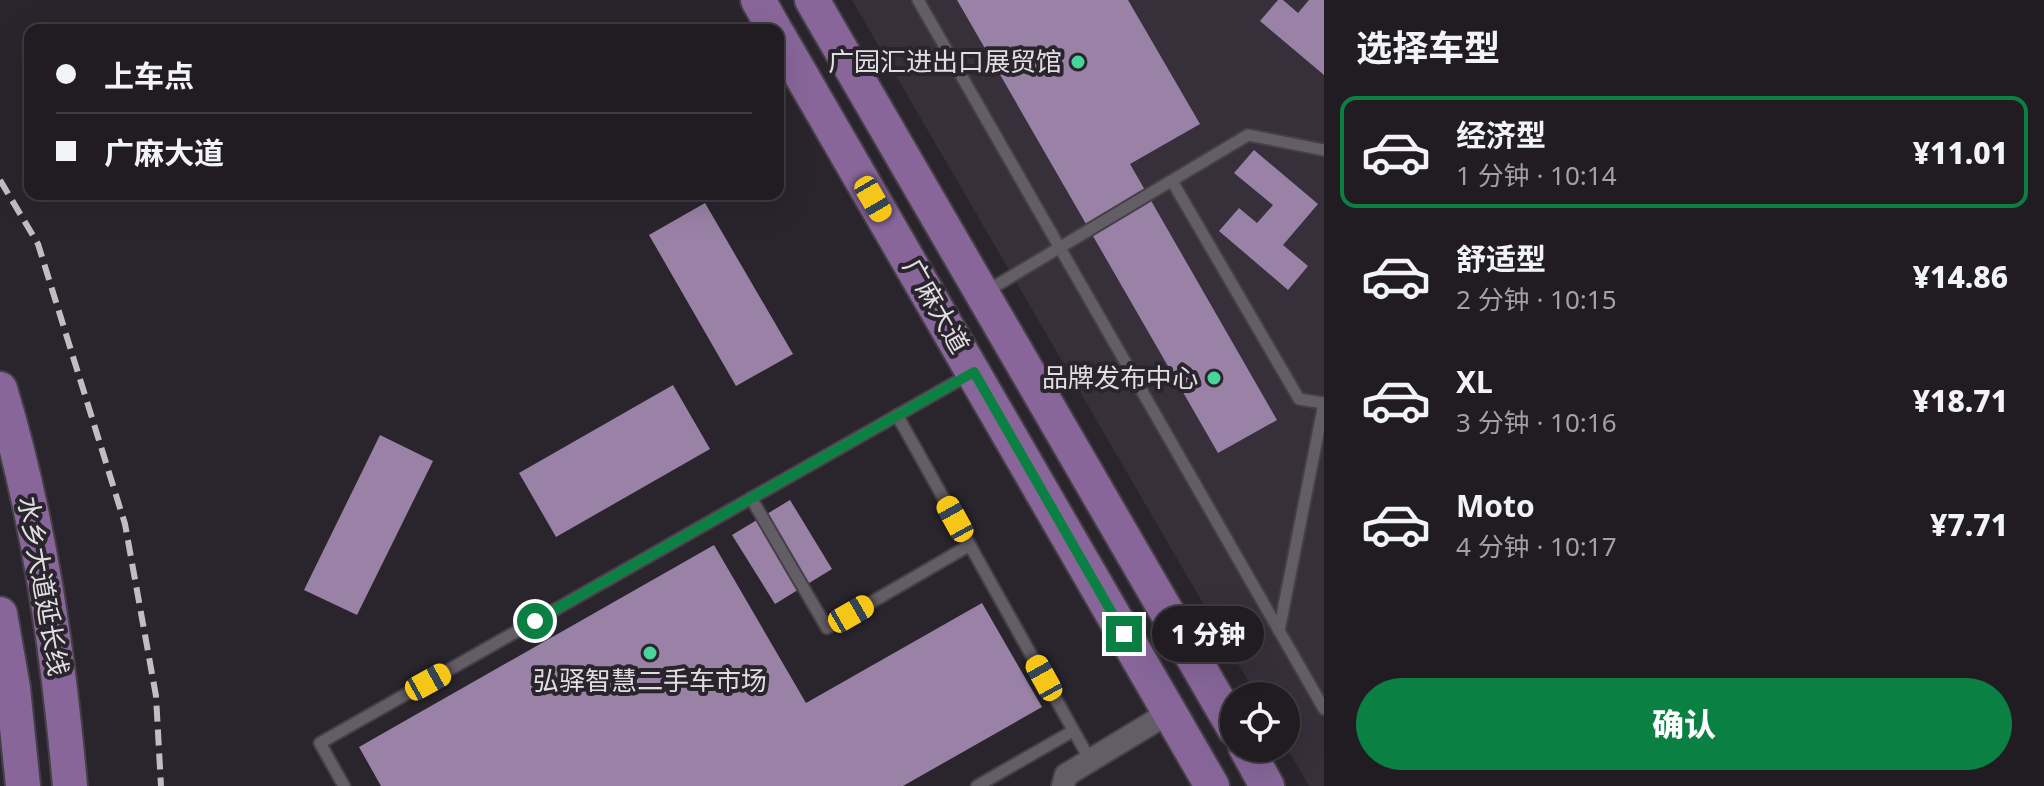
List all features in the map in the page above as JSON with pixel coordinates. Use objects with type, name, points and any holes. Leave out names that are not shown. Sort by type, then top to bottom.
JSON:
[{"type":"main road","points":[[758,0],[772,24]]},
{"type":"main road","name":"广麻大道","points":[[812,0],[1220,704]]},
{"type":"main road","name":"广麻大道","points":[[784,45],[1212,786]]},
{"type":"main road","name":"水乡大道延长线","points":[[0,389],[19,453],[47,588],[61,683],[70,786]]},
{"type":"main road","name":"水乡大道延长线","points":[[0,614],[13,688],[23,786]]},
{"type":"main road","points":[[1254,762],[1267,786]]},
{"type":"street","points":[[1063,786],[1066,775],[1170,712]]},
{"type":"lane","points":[[918,0],[1324,709]]},
{"type":"lane","points":[[983,294],[1248,135],[1324,150]]},
{"type":"lane","points":[[1172,181],[1299,399],[1324,403],[1279,631]]},
{"type":"lane","points":[[344,786],[320,743],[974,372]]},
{"type":"lane","points":[[897,415],[1090,760]]},
{"type":"lane","points":[[751,498],[827,628],[970,545]]},
{"type":"lane","points":[[977,786],[1073,731]]},
{"type":"shaded area","points":[[852,0],[1324,0],[1324,786],[1309,786],[1295,762],[1300,762],[1300,682],[1249,682]]},
{"type":"building","points":[[957,0],[1128,0],[1200,124],[1130,164],[1277,420],[1218,453]]},
{"type":"building","points":[[1278,0],[1283,0],[1298,13],[1309,0],[1324,0],[1324,75],[1260,21]]},
{"type":"building","points":[[1254,150],[1318,204],[1283,245],[1308,266],[1288,290],[1219,231],[1239,208],[1257,223],[1273,205],[1234,173]]},
{"type":"building","points":[[705,203],[793,354],[736,386],[649,235]]},
{"type":"building","points":[[673,385],[710,449],[556,537],[519,473]]},
{"type":"building","points":[[380,435],[433,461],[357,615],[304,590]]},
{"type":"building","points":[[790,500],[832,569],[775,604],[732,535]]},
{"type":"building","name":"弘驿智慧二手车市场","points":[[714,545],[806,703],[982,603],[1042,707],[903,786],[381,786],[359,747]]},
{"type":"railway","points":[[0,180],[38,244],[125,524],[156,696],[161,786]]},
{"type":"place","name":"广园汇进出口展贸馆","points":[[1078,62]]},
{"type":"place","name":"品牌发布中心","points":[[1214,378]]},
{"type":"place","name":"弘驿智慧二手车市场","points":[[650,653]]},
{"type":"route","points":[[535,621],[974,372],[1124,634]]}]
